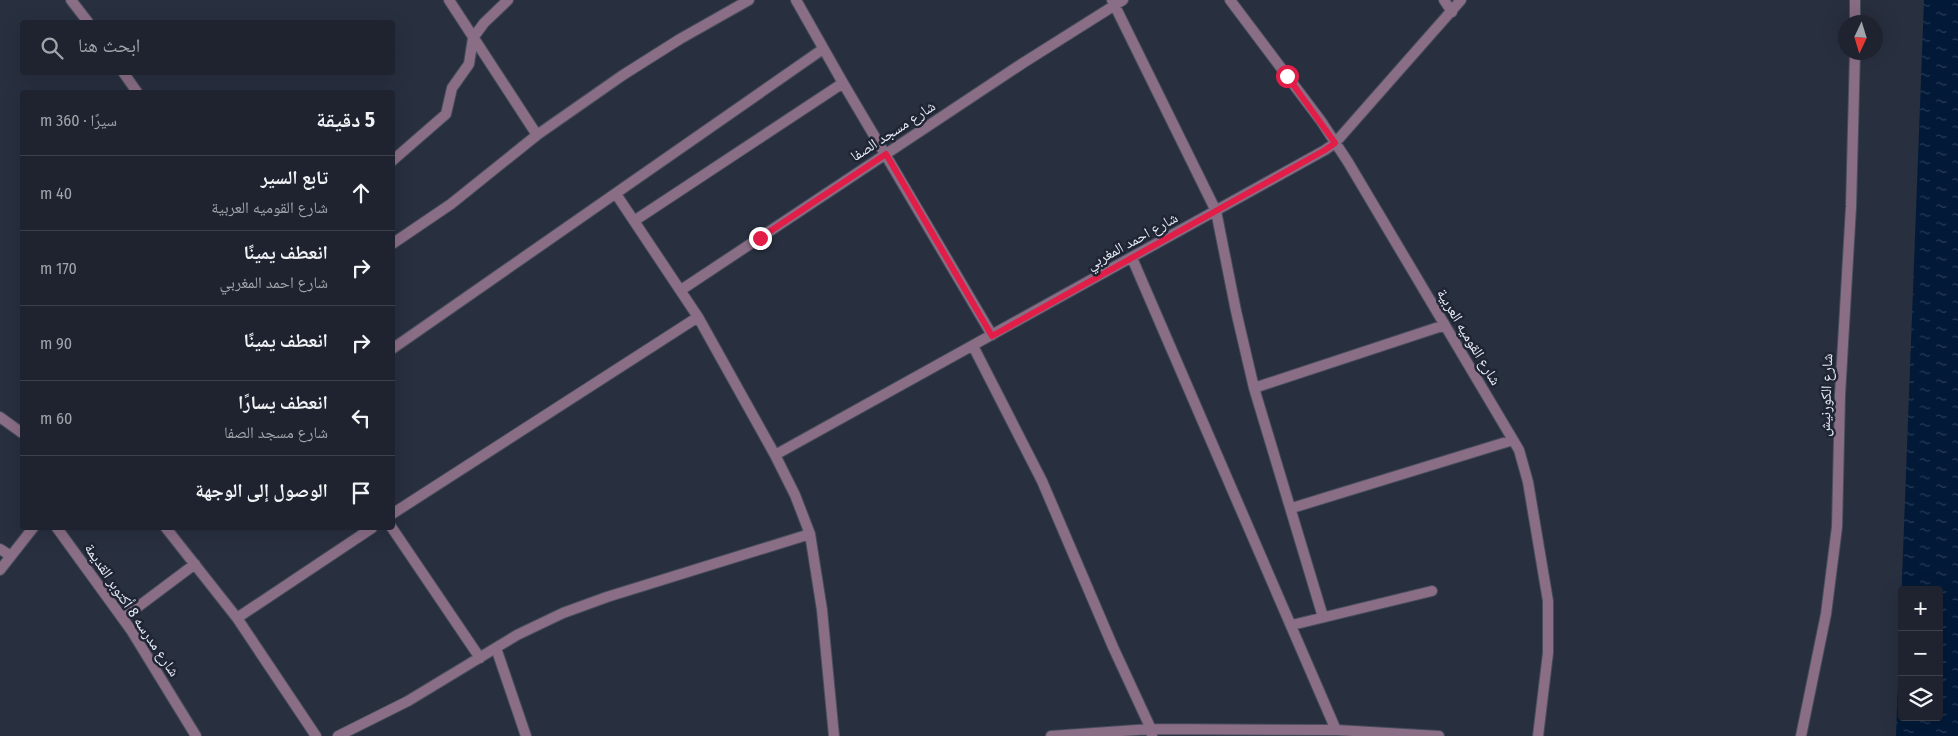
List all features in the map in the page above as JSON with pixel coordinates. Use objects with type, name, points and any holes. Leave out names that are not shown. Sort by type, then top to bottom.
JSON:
[{"type":"street","points":[[72,0],[87,20]]},
{"type":"street","points":[[449,0],[537,135]]},
{"type":"street","points":[[395,158],[446,114],[452,88],[469,64],[473,38],[484,23],[508,0]]},
{"type":"street","points":[[395,242],[451,204],[537,135],[624,75],[680,39],[749,0]]},
{"type":"street","points":[[796,0],[842,83],[886,154],[992,336]]},
{"type":"street","name":"شارع القوميه العربية","points":[[1230,0],[1321,121],[1445,325],[1523,460],[1548,601],[1548,653],[1538,736]]},
{"type":"street","points":[[1444,0],[1452,12]]},
{"type":"street","name":"شارع احمد المغربي","points":[[776,455],[1325,150],[1335,143],[1461,0]]},
{"type":"street","points":[[1855,0],[1855,15]]},
{"type":"street","points":[[1117,2],[1216,211],[1254,388],[1292,508],[1323,617]]},
{"type":"street","name":"شارع مسجد الصفا","points":[[681,290],[1117,2]]},
{"type":"street","points":[[395,346],[823,50]]},
{"type":"street","name":"شارع الكورنيش","points":[[1801,736],[1826,614],[1837,527],[1840,394],[1851,207],[1855,60]]},
{"type":"street","points":[[125,75],[136,90]]},
{"type":"street","points":[[634,221],[842,83]]},
{"type":"street","points":[[616,194],[698,317],[776,455],[795,495],[810,534],[822,610],[834,736]]},
{"type":"street","points":[[1132,258],[1336,730]]},
{"type":"street","points":[[395,512],[698,317]]},
{"type":"street","points":[[1254,388],[1445,325]]},
{"type":"street","points":[[973,346],[1042,480],[1152,733]]},
{"type":"street","points":[[0,416],[20,431]]},
{"type":"street","points":[[1292,508],[1513,440]]},
{"type":"street","points":[[0,570],[31,530]]},
{"type":"street","name":"شارع مدرسه 8 أكتوبر القديمة","points":[[58,530],[122,618],[196,736]]},
{"type":"street","points":[[168,530],[237,618],[316,736]]},
{"type":"street","points":[[237,618],[369,530]]},
{"type":"street","points":[[393,530],[480,658]]},
{"type":"street","points":[[338,736],[408,701],[496,648],[542,623],[585,604],[810,534]]},
{"type":"street","points":[[0,549],[11,556]]},
{"type":"street","points":[[122,618],[195,564]]},
{"type":"street","points":[[1292,626],[1432,591]]},
{"type":"street","points":[[496,648],[526,736]]},
{"type":"street","points":[[1051,736],[1336,730],[1439,736]]},
{"type":"water","points":[[1924,0],[1958,0],[1958,736],[1896,736],[1898,683],[1898,721],[1943,721],[1943,586],[1902,586]]},
{"type":"route","points":[[760,238],[886,154],[992,336],[1335,143],[1287,76]]}]
